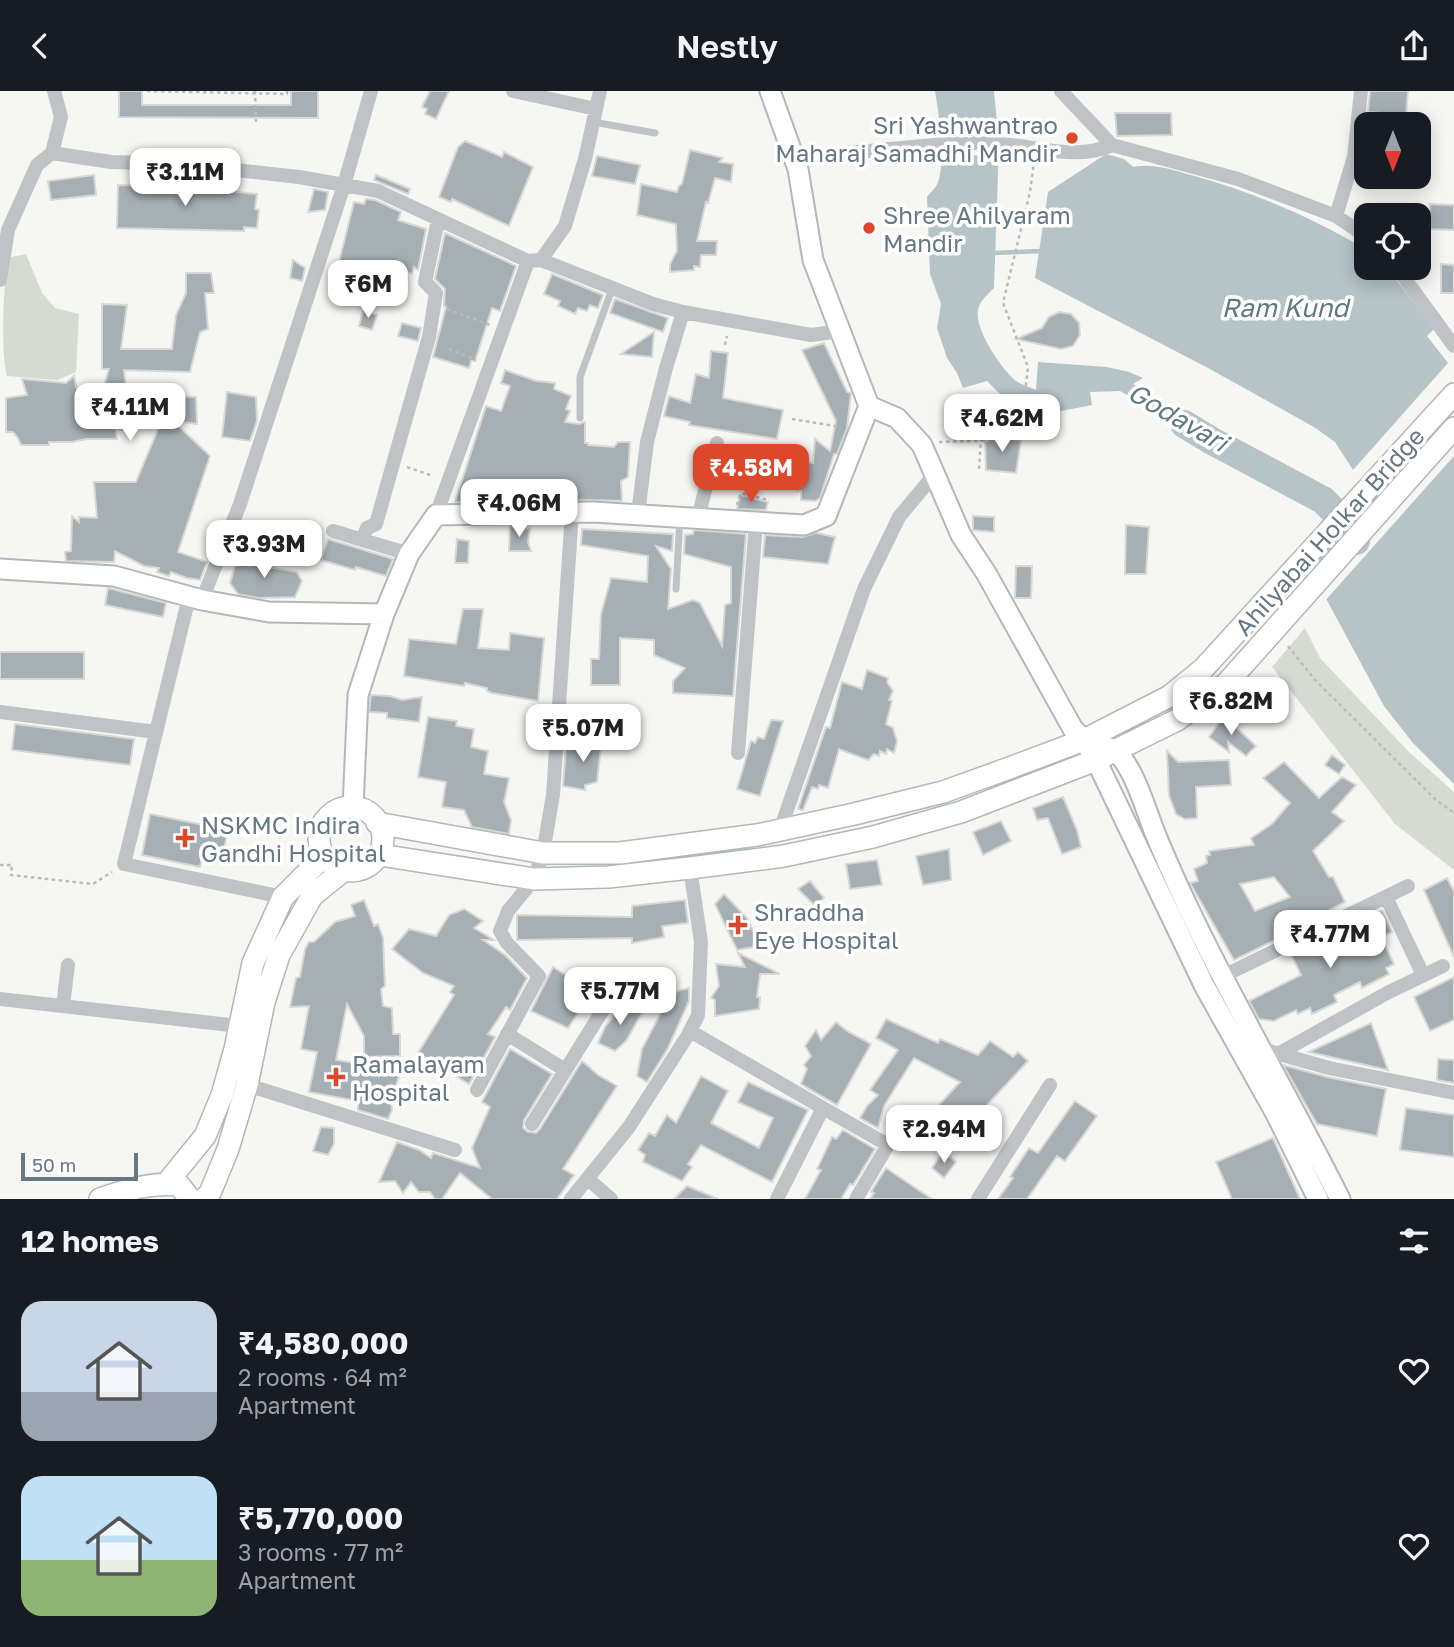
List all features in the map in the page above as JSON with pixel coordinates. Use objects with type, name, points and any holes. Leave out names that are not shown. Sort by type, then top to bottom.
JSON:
[{"type":"main road","name":"Ahilyabai Holkar Bridge","points":[[377,824],[542,853],[620,853],[780,830],[943,792],[1084,740],[1170,696],[1203,669],[1454,394]]},
{"type":"main road","name":"Ahilyabai Holkar Bridge","points":[[380,855],[534,879],[608,877],[784,856],[873,837],[961,812],[1096,759],[1177,720],[1226,684],[1454,428]]},
{"type":"main road","points":[[353,808],[364,810],[373,816],[383,834],[380,855],[365,868],[355,871],[335,867],[324,856],[319,841],[320,830],[325,821],[342,809],[353,808]]},
{"type":"main road","points":[[166,1184],[205,1136],[222,1095],[235,1049],[253,963],[283,897],[324,856]]},
{"type":"main road","points":[[204,1199],[210,1193],[228,1149],[247,1085],[264,1002],[279,955],[312,896],[344,870]]},
{"type":"main road","points":[[100,1199],[123,1191],[166,1184],[179,1185],[190,1199]]},
{"type":"street","points":[[0,280],[8,230],[37,165],[52,153],[61,117],[54,91]]},
{"type":"street","points":[[283,897],[124,864],[156,732],[196,598],[240,504],[344,185],[371,91]]},
{"type":"street","points":[[513,91],[595,115]]},
{"type":"street","points":[[353,808],[358,695],[384,614],[409,554],[436,515],[489,365],[535,260],[565,226],[585,159],[600,91]]},
{"type":"street","points":[[436,515],[638,514],[804,525],[826,516],[869,406],[813,260],[794,157],[770,91]]},
{"type":"street","points":[[1061,91],[1112,145],[1238,179],[1336,216],[1354,228]]},
{"type":"street","points":[[1361,91],[1361,112]]},
{"type":"street","points":[[847,153],[999,144],[1082,152],[1112,145]]},
{"type":"street","points":[[52,153],[111,162],[183,165],[260,173],[377,191],[438,220],[535,260],[653,303],[683,312],[811,335],[841,331]]},
{"type":"street","points":[[794,157],[827,155]]},
{"type":"street","points":[[1336,216],[1354,173]]},
{"type":"street","points":[[362,540],[368,528],[376,524],[429,337],[436,293],[425,282],[438,220]]},
{"type":"street","points":[[1406,280],[1454,346]]},
{"type":"street","points":[[638,514],[647,442],[683,312]]},
{"type":"street","points":[[869,406],[897,418],[922,445],[961,535],[986,573],[1073,729],[1096,759],[1205,987],[1276,1114],[1318,1199]]},
{"type":"street","points":[[689,517],[717,443]]},
{"type":"street","points":[[780,830],[864,589],[899,517],[934,475]]},
{"type":"street","points":[[477,1090],[539,976],[506,943],[500,931],[509,911],[534,879],[553,795],[572,513]]},
{"type":"street","points":[[738,753],[756,523]]},
{"type":"street","points":[[333,531],[409,554]]},
{"type":"street","points":[[0,569],[114,576],[196,598],[269,612],[384,614]]},
{"type":"street","points":[[0,712],[156,732]]},
{"type":"street","points":[[1084,740],[1115,750],[1129,770],[1158,842],[1221,977],[1270,1053],[1340,1199]]},
{"type":"street","points":[[571,1199],[629,1127],[698,1015],[701,942],[690,868]]},
{"type":"street","points":[[1221,977],[1408,886]]},
{"type":"street","points":[[1386,897],[1423,975]]},
{"type":"street","points":[[63,1006],[68,965]]},
{"type":"street","points":[[1270,1053],[1443,966]]},
{"type":"street","points":[[532,1124],[614,992]]},
{"type":"street","points":[[0,999],[239,1026]]},
{"type":"street","points":[[690,1031],[888,1145],[856,1199]]},
{"type":"street","points":[[507,1034],[565,1070]]},
{"type":"street","points":[[1234,1039],[1270,1053],[1454,1093]]},
{"type":"street","points":[[247,1085],[456,1150]]},
{"type":"street","points":[[978,1199],[1049,1085]]},
{"type":"street","points":[[778,1199],[823,1108]]},
{"type":"street","points":[[588,1179],[611,1199]]},
{"type":"lane","points":[[595,115],[655,133]]},
{"type":"lane","points":[[580,418],[580,377],[612,288]]},
{"type":"lane","points":[[676,589],[689,517]]},
{"type":"path","points":[[148,91],[286,94],[287,91]]},
{"type":"path","points":[[255,92],[256,122]]},
{"type":"path","points":[[922,445],[958,440],[1004,440],[1022,419],[1028,367],[1003,303],[1030,192],[1036,149]]},
{"type":"path","points":[[434,304],[489,325]]},
{"type":"path","points":[[449,349],[489,365]]},
{"type":"path","points":[[792,419],[858,429]]},
{"type":"path","points":[[979,469],[981,440]]},
{"type":"path","points":[[394,462],[448,482]]},
{"type":"path","points":[[730,521],[741,493],[768,501]]},
{"type":"path","points":[[1288,646],[1315,680],[1435,799],[1454,813]]},
{"type":"path","points":[[0,865],[12,865],[11,875],[93,884],[124,864]]},
{"type":"shaded area","points":[[26,254],[42,293],[55,308],[79,314],[76,372],[57,380],[7,376],[3,334],[7,258]]},
{"type":"shaded area","points":[[1305,628],[1320,658],[1408,751],[1454,792],[1454,870],[1395,824],[1272,667]]},
{"type":"water","points":[[935,91],[994,91],[999,144],[994,288],[980,304],[978,318],[990,349],[1004,368],[1016,381],[1036,390],[1038,362],[1107,367],[1129,372],[1143,378],[1133,384],[1220,436],[1215,443],[1120,391],[1090,392],[1092,405],[1035,412],[1012,403],[987,381],[963,388],[947,358],[937,328],[941,304],[930,274],[927,197],[936,186],[941,170],[940,123]]},
{"type":"water","name":"Ram Kund","points":[[1106,154],[1124,159],[1133,167],[1155,166],[1170,169],[1259,197],[1354,243],[1354,280],[1396,280],[1434,329],[1427,336],[1448,363],[1353,470],[1335,442],[1314,427],[1208,368],[1035,278],[1048,192]]},
{"type":"water","points":[[1454,384],[1454,784],[1413,743],[1384,706],[1302,554]]},
{"type":"pier","points":[[998,134],[998,155],[941,156],[941,135]]},
{"type":"pier","points":[[1454,412],[1454,456],[1324,602],[1309,575]]},
{"type":"building","points":[[119,91],[142,91],[142,105],[291,105],[291,91],[318,91],[318,118],[119,117]]},
{"type":"building","points":[[430,91],[449,91],[436,119],[425,114],[427,109],[422,107]]},
{"type":"building","points":[[1370,91],[1408,91],[1406,112],[1368,112]]},
{"type":"building","points":[[1115,113],[1171,113],[1172,135],[1117,136]]},
{"type":"building","points":[[465,141],[502,157],[504,152],[533,167],[509,226],[452,199],[451,202],[439,197],[458,147]]},
{"type":"building","points":[[690,150],[723,158],[719,162],[733,164],[731,182],[715,178],[697,241],[717,241],[716,255],[701,255],[700,267],[694,266],[694,270],[670,272],[670,264],[677,251],[676,224],[637,215],[641,184],[677,192],[682,184]]},
{"type":"building","points":[[597,156],[640,165],[635,184],[592,176]]},
{"type":"building","points":[[94,175],[96,195],[51,200],[48,181]]},
{"type":"building","points":[[376,175],[410,189],[408,194],[374,180]]},
{"type":"building","points":[[118,185],[222,187],[222,190],[257,194],[257,228],[244,227],[244,231],[117,228]]},
{"type":"building","points":[[314,189],[328,192],[325,210],[308,212]]},
{"type":"building","points":[[366,199],[375,200],[401,212],[398,220],[426,229],[418,270],[414,267],[412,274],[374,261],[372,270],[339,262],[354,202],[364,204]]},
{"type":"building","points":[[1431,204],[1454,205],[1454,230],[1431,229]]},
{"type":"building","points":[[445,233],[516,266],[500,311],[492,308],[475,361],[471,361],[469,368],[433,357],[446,307],[445,289],[435,279]]},
{"type":"building","points":[[293,260],[305,268],[302,281],[290,278]]},
{"type":"building","points":[[1441,264],[1454,265],[1454,293],[1441,293]]},
{"type":"building","points":[[186,273],[211,273],[214,293],[205,293],[208,329],[200,332],[190,372],[124,370],[127,396],[196,397],[197,424],[172,420],[210,456],[178,552],[207,562],[200,580],[171,572],[169,576],[157,572],[159,568],[144,566],[115,551],[114,562],[66,561],[65,552],[71,551],[72,516],[79,522],[79,517],[97,518],[94,482],[136,482],[162,420],[125,418],[125,430],[116,430],[117,439],[21,445],[13,432],[6,432],[6,398],[27,395],[22,379],[66,383],[74,376],[78,395],[101,396],[109,369],[102,369],[102,304],[127,305],[121,349],[172,349],[176,315],[186,293]]},
{"type":"building","points":[[552,274],[603,295],[598,308],[590,305],[587,311],[578,308],[575,314],[558,306],[560,301],[544,294]]},
{"type":"building","points":[[615,299],[668,318],[663,332],[610,313]]},
{"type":"building","points":[[363,311],[377,315],[372,330],[359,326]]},
{"type":"building","points":[[1059,312],[1071,314],[1079,323],[1080,335],[1073,346],[1061,349],[1016,339],[1042,328],[1049,317]]},
{"type":"building","points":[[402,323],[421,328],[418,341],[398,336]]},
{"type":"building","points":[[654,332],[652,357],[621,354]]},
{"type":"building","points":[[824,343],[847,392],[851,393],[847,428],[837,454],[834,454],[820,498],[816,501],[801,500],[801,491],[797,491],[800,462],[813,463],[815,439],[830,451],[836,421],[802,350]]},
{"type":"building","points":[[711,351],[728,353],[723,398],[783,410],[777,439],[689,425],[690,422],[664,416],[669,396],[690,403],[696,374],[709,378]]},
{"type":"building","points":[[505,370],[536,381],[555,383],[554,389],[571,396],[566,409],[570,411],[565,422],[585,422],[585,443],[588,445],[614,447],[618,442],[630,442],[628,477],[621,481],[622,501],[455,502],[486,406],[501,411],[510,386],[501,383]]},
{"type":"building","points":[[227,392],[256,397],[257,421],[250,441],[222,437]]},
{"type":"building","points":[[989,436],[1021,440],[1016,473],[986,470],[985,441],[988,441]]},
{"type":"building","points":[[740,495],[768,502],[766,510],[737,509]]},
{"type":"building","points":[[973,516],[994,517],[994,532],[973,530]]},
{"type":"building","points":[[1126,525],[1149,527],[1146,574],[1125,574]]},
{"type":"building","points":[[510,526],[530,529],[528,542],[531,551],[509,551]]},
{"type":"building","points":[[582,529],[673,534],[672,551],[656,546],[671,569],[668,609],[693,600],[700,603],[722,646],[725,605],[731,603],[731,567],[684,554],[685,535],[693,534],[694,530],[746,534],[733,696],[673,693],[673,681],[685,668],[654,655],[654,640],[620,638],[620,685],[591,685],[591,659],[599,659],[601,614],[611,578],[647,582],[648,556],[581,545]]},
{"type":"building","points":[[816,533],[835,537],[828,564],[763,557],[765,535],[803,537]]},
{"type":"building","points":[[328,539],[393,559],[386,576],[321,560]]},
{"type":"building","points":[[457,539],[469,541],[468,563],[455,563]]},
{"type":"building","points":[[237,559],[261,559],[261,566],[297,572],[302,581],[295,597],[259,598],[238,594],[230,583]]},
{"type":"building","points":[[1016,566],[1032,566],[1031,598],[1015,598]]},
{"type":"building","points":[[108,588],[166,603],[163,617],[105,605]]},
{"type":"building","points":[[463,609],[483,609],[478,648],[509,650],[510,633],[544,638],[538,701],[492,693],[487,691],[487,688],[465,683],[464,686],[404,676],[409,639],[456,644]]},
{"type":"building","points":[[0,652],[84,652],[84,679],[0,679]]},
{"type":"building","points":[[867,670],[888,678],[887,682],[893,691],[886,724],[893,728],[897,741],[894,753],[887,749],[886,754],[880,751],[879,756],[874,754],[868,760],[839,749],[828,788],[819,785],[818,789],[812,787],[803,810],[798,809],[826,727],[830,728],[842,682],[862,689]]},
{"type":"building","points":[[371,695],[402,700],[422,697],[419,722],[387,718],[387,713],[369,712]]},
{"type":"building","points":[[1226,713],[1227,719],[1256,746],[1246,756],[1228,742],[1229,752],[1209,737]]},
{"type":"building","points":[[428,717],[457,721],[456,726],[474,729],[471,747],[488,751],[484,774],[509,778],[504,802],[511,820],[509,834],[472,827],[464,810],[442,807],[446,782],[418,777]]},
{"type":"building","points":[[771,720],[783,721],[760,796],[737,789],[751,741],[755,743],[758,737],[764,739]]},
{"type":"building","points":[[15,724],[134,739],[130,765],[12,750]]},
{"type":"building","points":[[585,735],[602,738],[597,782],[585,785],[585,790],[563,786],[566,746],[583,748]]},
{"type":"building","points":[[1167,751],[1178,762],[1229,760],[1231,785],[1196,787],[1197,818],[1185,819],[1176,814],[1169,795]]},
{"type":"building","points":[[1332,755],[1345,765],[1339,774],[1325,765]]},
{"type":"building","points":[[1284,762],[1319,798],[1342,777],[1356,785],[1332,812],[1344,821],[1313,851],[1329,877],[1333,877],[1345,902],[1318,916],[1320,918],[1234,960],[1190,883],[1198,881],[1194,869],[1207,863],[1206,856],[1210,855],[1209,851],[1254,845],[1251,838],[1272,824],[1290,803],[1263,778]],"holes":[[[1274,877],[1290,897],[1255,911],[1240,884]]]},
{"type":"building","points":[[1063,797],[1081,847],[1062,854],[1048,818],[1037,820],[1033,808]]},
{"type":"building","name":"NSKMC Indira Gandhi Hospital","points":[[150,814],[228,830],[224,849],[204,845],[200,867],[142,855]]},
{"type":"building","points":[[1001,821],[1011,841],[983,855],[973,832]]},
{"type":"building","points":[[949,849],[951,880],[923,885],[916,856]]},
{"type":"building","points":[[877,860],[882,885],[850,889],[846,864]]},
{"type":"building","points":[[1447,878],[1454,891],[1454,957],[1424,890]]},
{"type":"building","points":[[810,881],[824,898],[815,906],[798,889]]},
{"type":"building","points":[[724,894],[747,918],[760,946],[737,950],[715,904]]},
{"type":"building","points":[[364,900],[374,926],[378,924],[383,938],[383,1006],[392,1008],[393,1034],[400,1034],[400,1056],[364,1057],[364,1036],[347,1004],[336,1060],[372,1066],[399,1076],[388,1119],[358,1110],[358,1101],[309,1092],[317,1052],[301,1049],[309,1006],[290,1007],[296,978],[300,977],[305,949],[309,942],[314,942],[335,922],[355,916],[351,905]]},
{"type":"building","points":[[685,900],[688,923],[662,926],[664,937],[632,943],[632,938],[517,940],[517,915],[632,917],[632,906]]},
{"type":"building","points":[[464,909],[483,921],[474,928],[494,940],[483,940],[505,955],[527,978],[510,1010],[506,1007],[488,1034],[495,1037],[469,1084],[418,1053],[454,995],[450,992],[454,986],[423,973],[392,949],[409,929],[436,936],[449,915]]},
{"type":"building","points":[[1382,911],[1392,932],[1381,937],[1394,964],[1386,968],[1389,974],[1362,988],[1360,982],[1334,995],[1337,1002],[1312,1014],[1310,1008],[1298,1014],[1296,1010],[1274,1021],[1259,1019],[1249,1001],[1301,975],[1291,954],[1328,935],[1330,939],[1353,927],[1352,924]]},
{"type":"building","points":[[738,953],[780,974],[760,974],[757,997],[760,997],[759,1009],[715,1016],[715,1000],[711,998],[719,986],[716,964],[745,967]]},
{"type":"building","points":[[553,967],[592,992],[568,1028],[531,1011]]},
{"type":"building","points":[[1454,977],[1454,1020],[1430,1031],[1414,997]]},
{"type":"building","points":[[689,988],[689,1001],[668,1048],[647,1082],[637,1076],[642,1049],[667,1001],[672,1004],[677,991]]},
{"type":"building","points":[[625,1002],[643,1011],[626,1041],[615,1051],[598,1043],[605,1027]]},
{"type":"building","points":[[886,1019],[938,1043],[940,1039],[978,1055],[990,1041],[1013,1057],[1018,1052],[1028,1061],[984,1108],[990,1115],[973,1135],[939,1105],[960,1082],[914,1058],[884,1106],[878,1128],[860,1118],[878,1095],[870,1090],[898,1050],[876,1038]]},
{"type":"building","points":[[836,1022],[871,1044],[837,1105],[801,1084],[807,1069],[804,1065],[811,1056],[805,1046],[816,1030],[821,1040]]},
{"type":"building","points":[[1371,1023],[1388,1070],[1309,1052]]},
{"type":"building","points":[[510,1049],[552,1074],[524,1120],[523,1128],[528,1132],[536,1133],[540,1129],[582,1061],[617,1086],[563,1169],[574,1175],[557,1199],[492,1199],[460,1173],[442,1199],[435,1199],[430,1192],[419,1192],[411,1182],[403,1193],[395,1181],[379,1182],[397,1142],[419,1150],[431,1158],[433,1153],[480,1168],[472,1148],[490,1107],[482,1102]]},
{"type":"building","points":[[1438,1059],[1454,1060],[1454,1083],[1437,1080]]},
{"type":"building","points":[[1283,1065],[1386,1089],[1377,1136],[1317,1124]]},
{"type":"building","points":[[701,1076],[728,1091],[711,1123],[759,1148],[773,1118],[738,1102],[748,1082],[808,1110],[772,1182],[701,1145],[688,1164],[692,1167],[682,1181],[643,1162],[645,1155],[638,1150],[649,1133],[655,1136],[667,1115],[676,1123]]},
{"type":"building","points":[[1075,1101],[1097,1116],[1065,1161],[1057,1156],[1027,1199],[998,1199],[1029,1148],[1038,1153]]},
{"type":"building","points":[[1406,1108],[1454,1115],[1454,1157],[1400,1150]]},
{"type":"building","points":[[321,1127],[334,1128],[334,1144],[328,1155],[313,1151]]},
{"type":"building","points":[[843,1130],[875,1149],[841,1199],[805,1199],[821,1170],[817,1169],[832,1137],[836,1139]]},
{"type":"building","points":[[1273,1138],[1300,1199],[1232,1199],[1216,1162]]},
{"type":"building","points":[[943,1151],[956,1162],[944,1178],[932,1168]]},
{"type":"building","points":[[886,1168],[932,1199],[870,1199],[874,1193],[871,1192]]},
{"type":"building","points":[[687,1186],[718,1199],[674,1199]]},
{"type":"waterway","points":[[992,253],[1043,251]]},
{"type":"waterway","name":"Godavari","points":[[1184,424],[1323,500],[1338,515],[1356,541]]},
{"type":"place","name":"Sri Yashwantrao Maharaj Samadhi Mandir","points":[[1072,138]]},
{"type":"place","name":"Shree Ahilyaram Mandir","points":[[869,228]]},
{"type":"place","name":"NSKMC Indira Gandhi Hospital","points":[[185,838]]},
{"type":"place","name":"Shraddha Eye Hospital","points":[[738,925]]},
{"type":"place","name":"Ramalayam Hospital","points":[[336,1077]]}]
